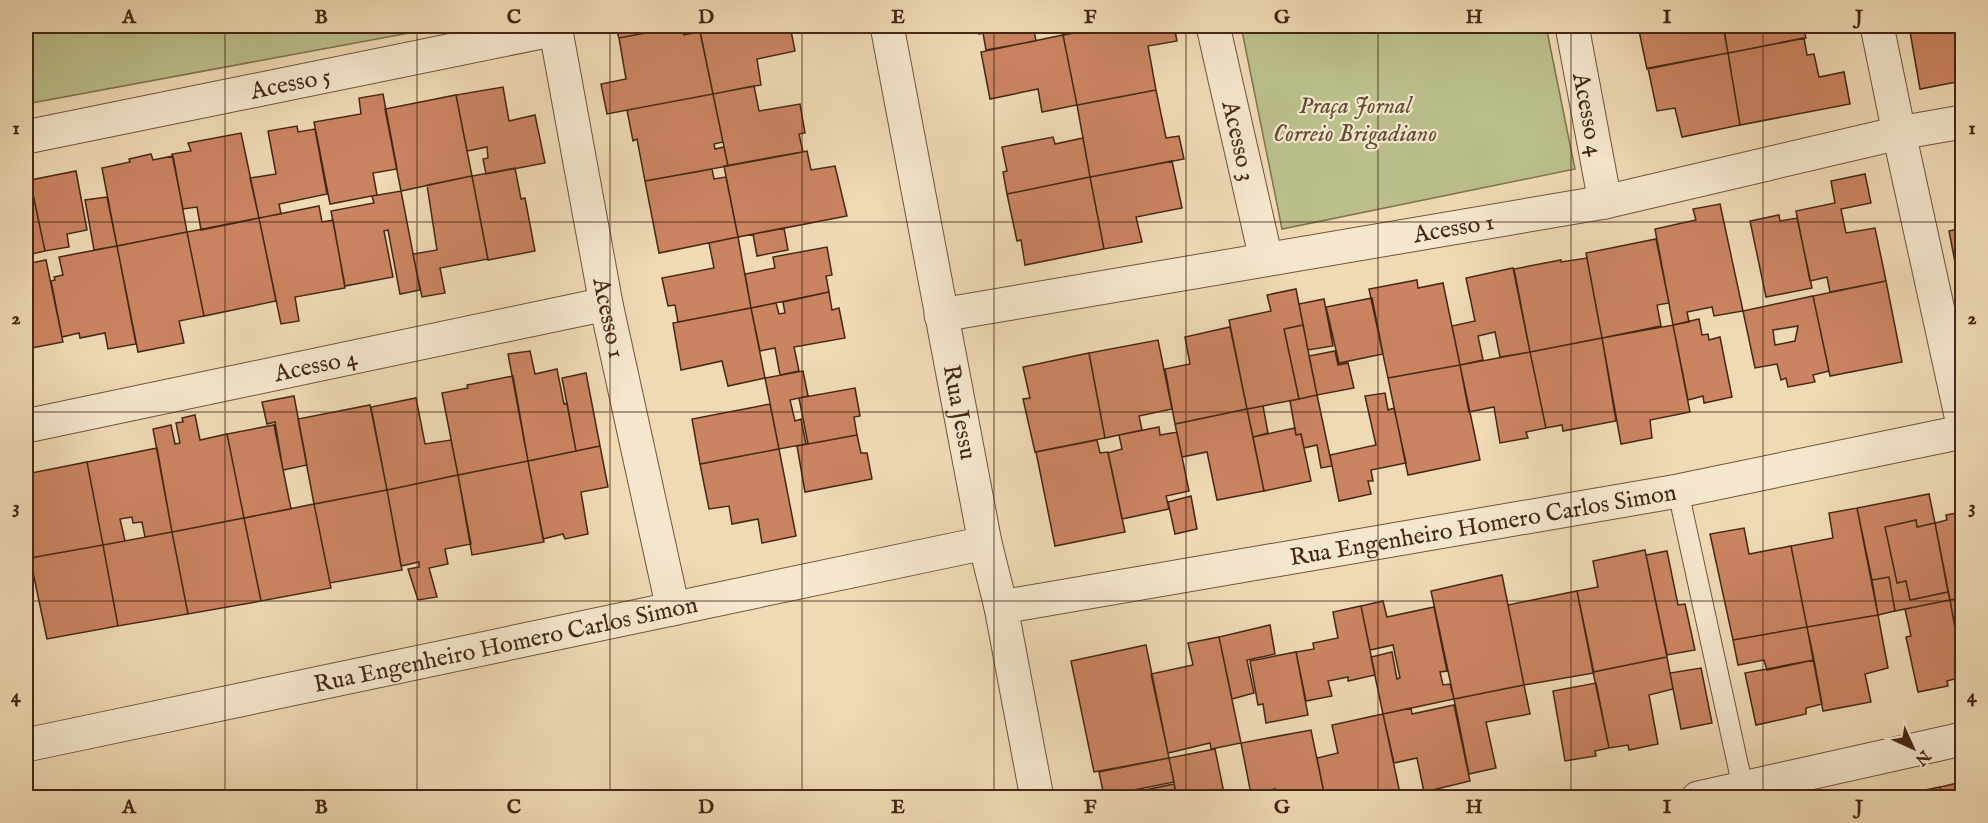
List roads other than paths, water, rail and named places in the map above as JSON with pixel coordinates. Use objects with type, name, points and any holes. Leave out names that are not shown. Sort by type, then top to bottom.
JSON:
[{"type":"street","name":"Rua Jessu","points":[[887,26],[985,543],[1001,607],[1037,798]]},
{"type":"street","name":"Acesso 3","points":[[1213,26],[1266,259]]},
{"type":"street","name":"Acesso 4","points":[[1572,26],[1605,202]]},
{"type":"street","points":[[1877,26],[1962,420]]},
{"type":"street","name":"Acesso 1","points":[[555,27],[606,304],[673,609]]},
{"type":"street","name":"Acesso 5","points":[[26,137],[555,27]]},
{"type":"street","name":"Acesso 1","points":[[941,315],[1605,202],[1899,133],[1962,122]]},
{"type":"street","name":"Acesso 4","points":[[26,426],[606,304]]},
{"type":"street","name":"Rua Engenheiro Homero Carlos Simon","points":[[1001,607],[1678,491],[1962,432]]},
{"type":"street","name":"Rua Engenheiro Homero Carlos Simon","points":[[26,743],[985,543]]},
{"type":"street","points":[[1698,798],[1743,788],[1789,788],[1962,739]]},
{"type":"lane","points":[[1678,491],[1743,788]]},
{"type":"park label","name":"Praça Jornal Correio Brigadiano","points":[[1355,119]]}]
